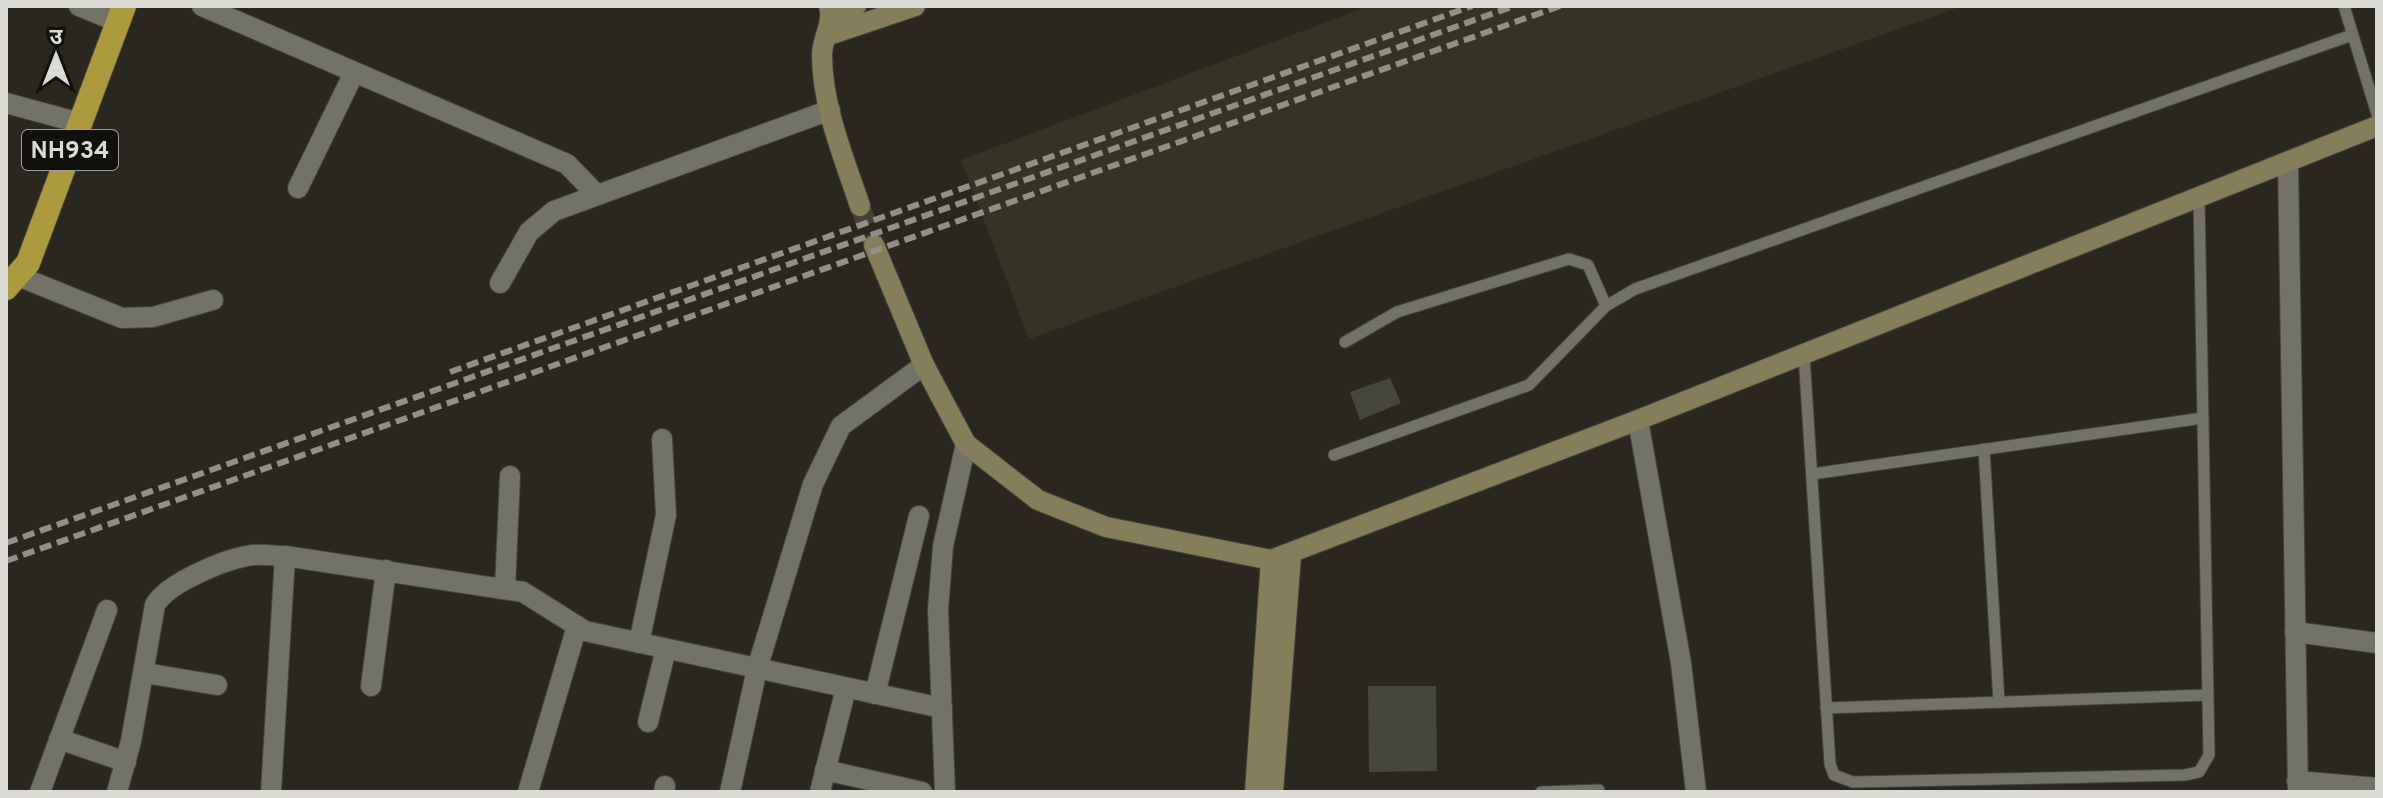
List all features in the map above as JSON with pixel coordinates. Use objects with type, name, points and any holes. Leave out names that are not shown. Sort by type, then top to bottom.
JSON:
[{"type":"highway","name":"NH934","points":[[12,282],[28,263],[121,14]]},
{"type":"main road","points":[[856,6],[830,10],[822,53],[830,110],[860,206]]},
{"type":"main road","points":[[826,36],[915,6]]},
{"type":"main road","points":[[874,245],[924,365],[966,444],[1038,500],[1106,527],[1281,557],[1638,420],[2377,126]]},
{"type":"main road","points":[[1255,792],[1281,557]]},
{"type":"main road","points":[[1273,792],[1281,557]]},
{"type":"street","points":[[79,6],[121,14]]},
{"type":"street","points":[[202,6],[353,75],[567,164],[597,195]]},
{"type":"street","points":[[298,188],[353,75]]},
{"type":"street","points":[[6,103],[80,123]]},
{"type":"street","points":[[500,283],[534,225],[554,211],[830,110]]},
{"type":"street","points":[[2288,162],[2298,787],[2377,788]]},
{"type":"street","points":[[12,282],[122,318],[153,317],[213,300]]},
{"type":"street","points":[[730,792],[757,669],[813,484],[841,426],[924,365]]},
{"type":"street","points":[[1638,420],[1681,663],[1696,792]]},
{"type":"street","points":[[639,643],[666,515],[662,439]]},
{"type":"street","points":[[945,792],[938,610],[943,546],[966,444]]},
{"type":"street","points":[[505,589],[510,476]]},
{"type":"street","points":[[875,694],[919,516]]},
{"type":"street","points":[[117,792],[145,673],[155,605],[163,591],[228,562],[253,555],[285,556],[523,592],[577,626],[639,643],[942,708]]},
{"type":"street","points":[[271,792],[285,556]]},
{"type":"street","points":[[371,686],[386,570]]},
{"type":"street","points":[[40,792],[107,610]]},
{"type":"street","points":[[528,792],[577,626]]},
{"type":"street","points":[[2295,632],[2377,643]]},
{"type":"street","points":[[648,722],[666,649]]},
{"type":"street","points":[[145,673],[217,685]]},
{"type":"street","points":[[820,792],[846,688]]},
{"type":"street","points":[[59,739],[126,762]]},
{"type":"street","points":[[825,770],[922,792]]},
{"type":"lane","points":[[2344,6],[2377,114]]},
{"type":"lane","points":[[1334,455],[1529,385],[1606,306],[1635,289],[2352,35]]},
{"type":"lane","points":[[1804,354],[1826,708],[1830,764],[1834,775],[1843,781],[2185,775],[2199,772],[2209,755],[2199,197]]},
{"type":"lane","points":[[1345,342],[1397,312],[1569,259],[1588,265],[1606,306]]},
{"type":"lane","points":[[1812,474],[2203,418]]},
{"type":"lane","points":[[1984,449],[1999,702]]},
{"type":"lane","points":[[1826,708],[2207,695]]},
{"type":"lane","points":[[1541,792],[1599,790]]},
{"type":"shaded area","points":[[1369,6],[1963,6],[1029,339],[961,160]]},
{"type":"building","points":[[1390,378],[1401,403],[1360,420],[1350,392]]},
{"type":"building","points":[[1368,686],[1436,686],[1437,771],[1369,772]]},
{"type":"tunnel","points":[[860,206],[874,245]]},
{"type":"railway","points":[[450,372],[1472,6]]},
{"type":"railway","points":[[6,543],[1514,6]]},
{"type":"railway","points":[[6,561],[1560,6]]}]
